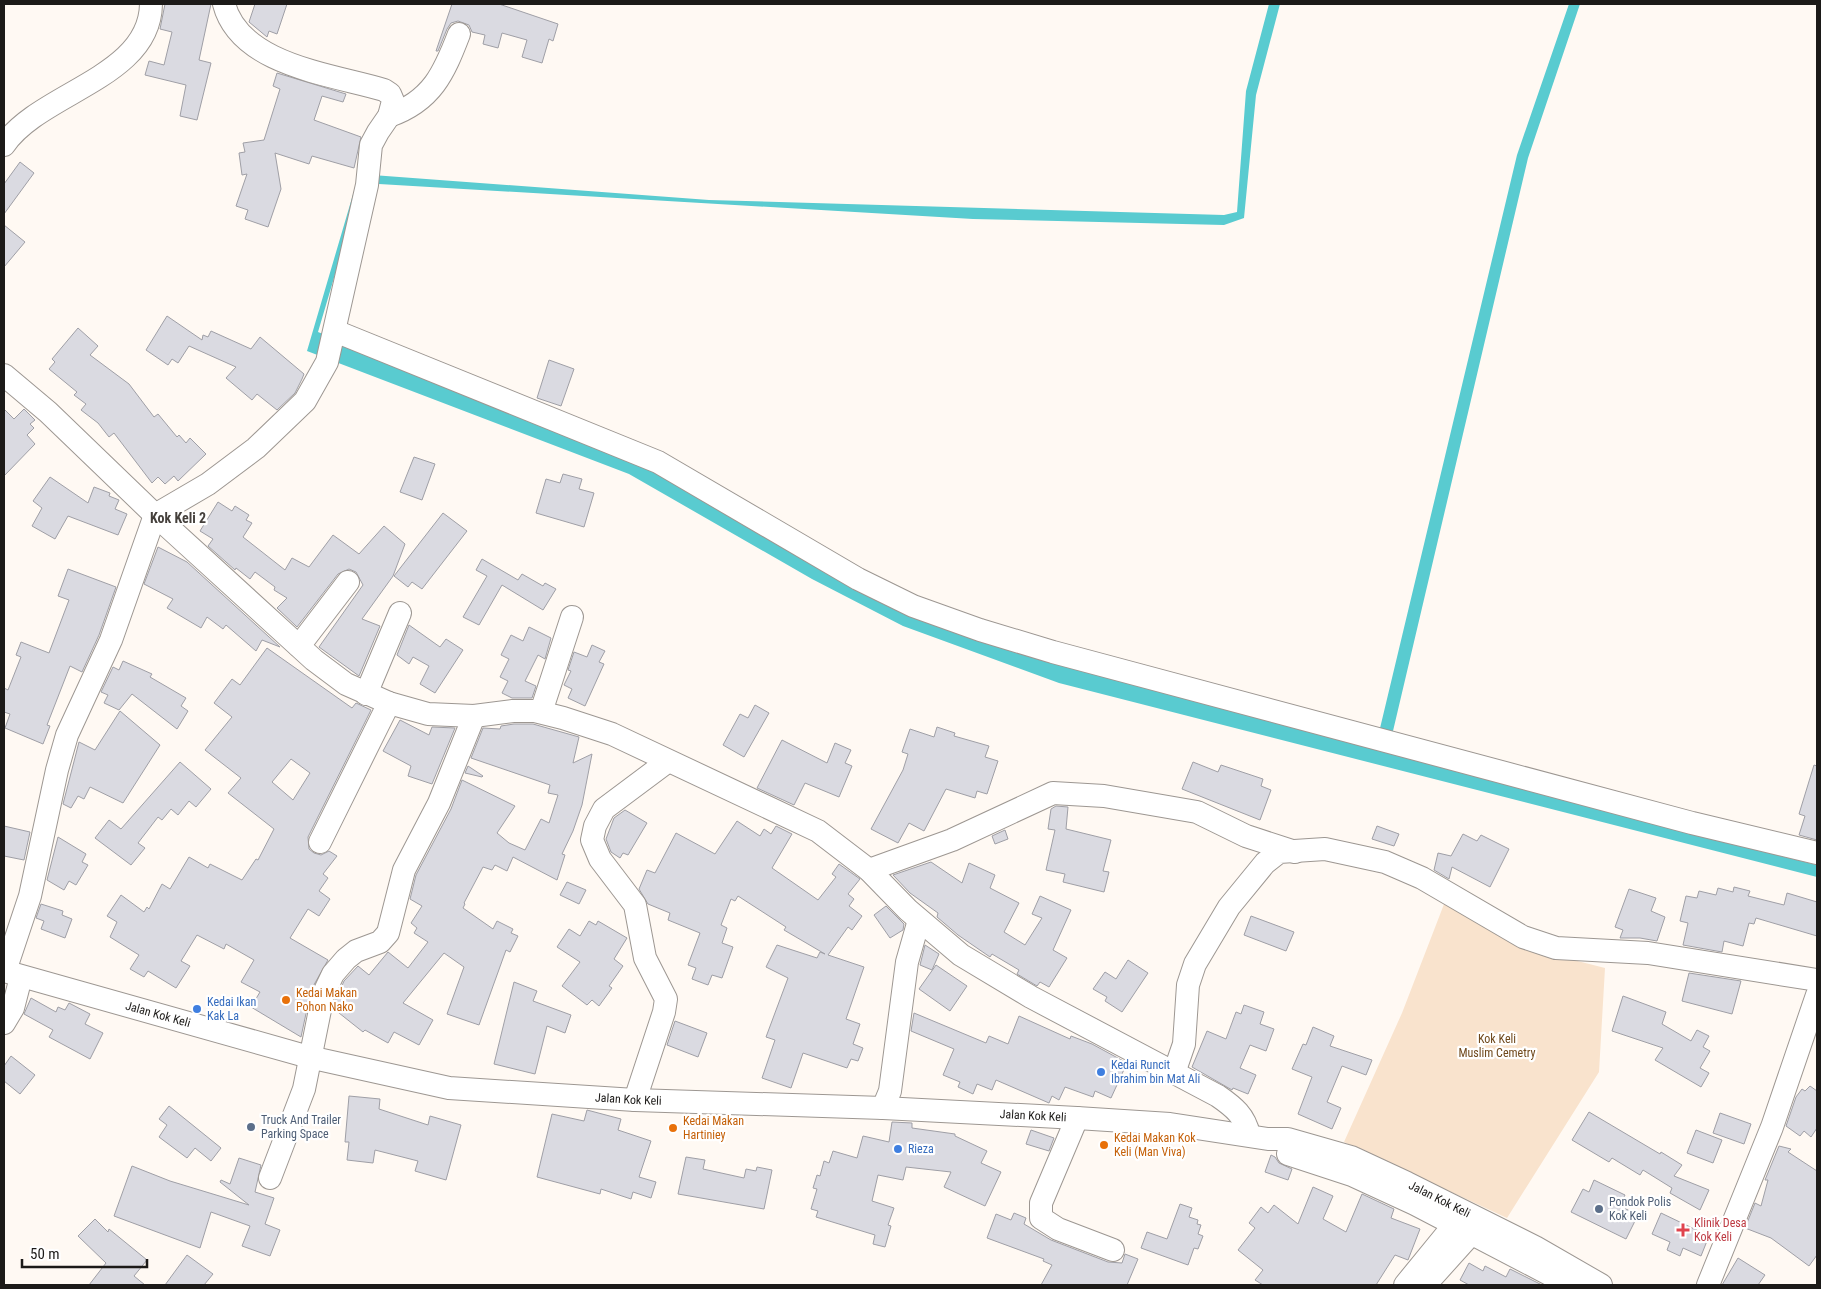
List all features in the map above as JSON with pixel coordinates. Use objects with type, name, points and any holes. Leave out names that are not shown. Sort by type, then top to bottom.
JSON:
[{"type":"street","points":[[4,145],[31,116],[102,75],[128,55],[146,27],[151,13],[151,4]]},
{"type":"street","points":[[4,1023],[13,1008],[10,973],[30,896],[57,770],[68,735],[111,640],[155,515],[208,484],[256,448],[305,400],[327,362],[368,179],[369,156],[374,138],[390,116],[394,101],[387,91],[265,54],[235,30],[228,19],[224,4]]},
{"type":"street","points":[[390,116],[413,106],[426,94],[448,64],[459,34]]},
{"type":"street","points":[[334,333],[658,462],[858,579],[934,614],[1052,652],[1692,823],[1817,853]]},
{"type":"street","points":[[4,375],[48,412],[155,515],[298,646],[334,675],[366,694],[389,704],[428,714],[474,716],[513,711],[541,712],[612,734],[667,762],[818,831],[869,870],[919,920],[961,955],[1004,982],[1212,1092],[1235,1108],[1259,1137]]},
{"type":"street","points":[[4,394],[48,412]]},
{"type":"street","points":[[298,646],[348,582]]},
{"type":"street","points":[[366,694],[400,613]]},
{"type":"street","points":[[541,712],[572,617]]},
{"type":"street","points":[[320,842],[389,704]]},
{"type":"street","points":[[270,1178],[304,1089],[323,995],[333,974],[356,951],[380,942],[388,933],[404,870],[448,784],[474,716]]},
{"type":"street","points":[[635,1100],[664,1012],[666,999],[645,958],[635,905],[600,859],[594,848],[593,834],[604,809],[667,762]]},
{"type":"street","points":[[869,870],[952,840],[1053,792],[1104,796],[1190,810],[1246,836],[1295,852]]},
{"type":"street","points":[[1174,1073],[1184,1044],[1188,985],[1195,964],[1229,907],[1265,863],[1279,852],[1338,851],[1385,862],[1404,869],[1508,929],[1538,943],[1577,951],[1648,953],[1817,980]]},
{"type":"street","points":[[883,1108],[890,1092],[907,962],[919,920]]},
{"type":"street","name":"Jalan Kok Keli","points":[[10,973],[310,1057],[449,1088],[635,1100],[883,1108],[1076,1118],[1170,1124],[1259,1137],[1283,1153],[1411,1194],[1535,1247],[1601,1285]]},
{"type":"street","points":[[1708,1285],[1772,1127],[1817,995]]},
{"type":"street","points":[[1076,1118],[1041,1203],[1041,1218],[1058,1229],[1113,1250]]},
{"type":"street","points":[[1411,1194],[1429,1224],[1431,1231],[1428,1274]]},
{"type":"street","name":"Jalan Kok Keli","points":[[1411,1194],[1463,1228],[1570,1285]]},
{"type":"street","points":[[1428,1274],[1463,1228],[1516,1245],[1535,1247]]},
{"type":"street","points":[[1405,1285],[1472,1253],[1504,1250]]},
{"type":"green space","name":"Kok Keli Muslim Cemetry","points":[[1446,899],[1530,949],[1605,968],[1599,1072],[1507,1218],[1344,1142],[1402,1013]]},
{"type":"water","points":[[1269,4],[1280,4],[1256,95],[1244,218],[1224,225],[973,219],[362,183],[318,332],[653,463],[903,610],[1376,745],[1517,155],[1569,4],[1580,4],[1528,158],[1389,748],[1688,833],[1817,865],[1817,877],[1059,683],[903,626],[812,579],[629,474],[307,351],[359,174],[709,200],[1224,215],[1237,212],[1246,91]]},
{"type":"building","points":[[165,4],[211,4],[199,60],[211,63],[197,120],[180,116],[186,85],[145,75],[149,61],[164,65],[172,32],[160,29]]},
{"type":"building","points":[[255,4],[287,4],[277,34],[269,31],[267,37],[249,22]]},
{"type":"building","points":[[452,4],[499,4],[558,24],[553,41],[549,39],[542,63],[522,57],[527,40],[502,33],[498,48],[483,44],[485,35],[472,32],[469,25],[458,21],[451,23],[438,51],[436,51]]},
{"type":"building","points":[[277,73],[346,94],[343,102],[322,96],[314,120],[361,137],[354,168],[312,156],[309,164],[275,153],[281,189],[268,227],[245,219],[248,210],[236,206],[247,174],[242,175],[239,153],[245,152],[243,143],[264,140],[280,89],[273,86]]},
{"type":"building","points":[[20,162],[34,173],[4,214],[4,184]]},
{"type":"building","points":[[4,225],[25,242],[4,267]]},
{"type":"building","points":[[167,316],[202,340],[203,335],[208,337],[211,331],[251,349],[260,337],[304,374],[295,393],[277,410],[257,394],[252,400],[226,378],[236,367],[189,346],[178,363],[172,359],[168,365],[146,350]]},
{"type":"building","points":[[78,328],[98,346],[90,355],[129,384],[154,417],[158,414],[177,437],[179,435],[186,443],[190,438],[206,454],[178,481],[174,476],[165,484],[158,477],[152,483],[114,433],[109,437],[98,423],[81,410],[86,404],[74,395],[77,392],[49,369],[55,362],[52,359]]},
{"type":"building","points":[[549,360],[574,369],[561,406],[537,398]]},
{"type":"building","points":[[4,409],[14,419],[24,409],[35,420],[30,424],[34,428],[27,435],[35,444],[4,476]]},
{"type":"building","points":[[414,457],[435,464],[422,500],[400,492]]},
{"type":"building","points":[[563,474],[582,479],[579,489],[594,493],[584,527],[536,513],[546,479],[560,483]]},
{"type":"building","points":[[50,477],[88,503],[94,487],[110,493],[109,496],[119,500],[115,509],[127,514],[118,535],[68,516],[55,539],[32,526],[42,508],[33,501]]},
{"type":"building","points":[[218,502],[232,511],[235,506],[249,515],[246,520],[252,523],[243,537],[285,570],[292,558],[309,567],[333,535],[359,554],[384,526],[405,544],[393,576],[362,619],[380,626],[359,676],[319,647],[363,585],[356,572],[349,569],[338,574],[297,627],[277,608],[287,598],[274,590],[275,587],[255,572],[250,579],[236,568],[235,570],[208,546],[213,539],[200,531]]},
{"type":"building","points":[[443,513],[467,531],[422,589],[412,582],[408,587],[394,576]]},
{"type":"building","points":[[158,547],[187,562],[280,647],[262,640],[256,651],[226,625],[223,629],[207,617],[201,628],[167,608],[173,599],[144,584]]},
{"type":"building","points":[[482,559],[518,580],[522,574],[543,586],[545,583],[556,589],[543,610],[502,585],[479,625],[463,617],[487,576],[476,570]]},
{"type":"building","points":[[68,569],[116,587],[99,635],[82,672],[70,666],[47,725],[50,726],[43,744],[5,728],[10,714],[4,712],[4,688],[8,690],[21,657],[16,655],[21,642],[49,653],[69,600],[58,596]]},
{"type":"building","points":[[409,625],[440,647],[446,639],[463,650],[435,693],[420,684],[429,666],[413,657],[409,664],[397,655]]},
{"type":"building","points":[[529,627],[551,638],[545,659],[538,655],[525,681],[536,686],[532,698],[512,698],[502,693],[508,681],[500,677],[509,659],[501,655],[511,635],[523,641]]},
{"type":"building","points":[[592,645],[605,651],[599,662],[604,664],[585,706],[568,698],[572,689],[564,685],[571,671],[568,670],[574,652],[587,657]]},
{"type":"building","points":[[267,648],[352,708],[356,703],[371,710],[308,837],[309,849],[314,853],[321,855],[329,851],[337,856],[323,874],[328,878],[319,891],[330,899],[319,916],[308,909],[290,938],[328,960],[311,990],[301,1037],[251,1007],[260,992],[241,982],[254,960],[226,944],[224,949],[197,935],[181,961],[190,966],[176,988],[148,971],[144,977],[130,969],[139,955],[110,937],[117,922],[107,916],[121,895],[144,912],[147,907],[149,909],[162,884],[170,889],[189,857],[208,868],[210,864],[242,880],[256,859],[258,860],[274,829],[228,793],[241,778],[205,750],[232,717],[214,703],[232,679],[240,685]],"holes":[[[291,759],[310,773],[293,800],[272,782]]]},
{"type":"building","points":[[123,661],[152,674],[150,677],[186,698],[181,706],[188,711],[177,729],[132,694],[119,710],[104,703],[108,695],[101,692],[113,667],[119,670]]},
{"type":"building","points":[[755,705],[769,713],[744,757],[723,745],[740,714],[748,718]]},
{"type":"building","points":[[120,711],[160,745],[123,803],[90,787],[84,799],[78,796],[71,808],[63,804],[79,742],[95,750]]},
{"type":"building","points":[[400,720],[429,735],[432,727],[455,728],[432,784],[408,776],[411,766],[383,751]]},
{"type":"building","points":[[533,724],[579,737],[573,763],[592,754],[582,805],[562,854],[565,855],[557,880],[513,857],[507,871],[495,865],[492,870],[483,867],[463,908],[493,929],[497,921],[513,929],[511,933],[518,936],[510,952],[506,950],[479,1025],[447,1014],[464,967],[444,953],[403,1003],[433,1020],[419,1045],[394,1032],[388,1043],[365,1030],[363,1032],[334,1009],[336,999],[344,981],[358,966],[369,975],[388,952],[408,968],[428,942],[414,933],[417,928],[411,923],[422,906],[410,899],[416,875],[451,809],[462,780],[515,806],[497,833],[509,843],[525,850],[541,819],[549,823],[558,795],[548,793],[550,785],[471,758],[483,728],[500,729],[501,726]]},
{"type":"building","points":[[937,727],[955,733],[954,736],[989,746],[985,757],[998,761],[987,794],[977,791],[975,798],[946,789],[924,831],[909,823],[898,843],[871,829],[903,770],[908,754],[902,752],[910,729],[934,737]]},
{"type":"building","points":[[782,740],[827,763],[835,743],[851,750],[845,763],[852,766],[839,797],[805,783],[794,805],[757,788]]},
{"type":"building","points":[[180,762],[211,789],[196,807],[189,801],[178,815],[171,809],[162,820],[158,817],[138,843],[145,848],[131,865],[95,838],[109,820],[121,829]]},
{"type":"building","points":[[1193,762],[1218,772],[1221,765],[1263,779],[1261,786],[1271,790],[1260,820],[1182,789]]},
{"type":"building","points":[[1814,765],[1817,766],[1817,840],[1799,835],[1805,816],[1799,814]]},
{"type":"building","points":[[468,766],[483,776],[465,773]]},
{"type":"building","points":[[1056,806],[1068,807],[1066,829],[1111,840],[1103,871],[1109,872],[1104,892],[1063,882],[1065,874],[1046,870],[1055,830],[1048,829],[1051,809]]},
{"type":"building","points":[[625,810],[647,823],[628,855],[623,853],[620,858],[611,852],[606,839],[614,818]]},
{"type":"building","points":[[737,821],[760,836],[764,829],[771,834],[776,826],[792,834],[772,868],[818,900],[836,877],[832,874],[839,864],[860,879],[848,894],[854,899],[849,906],[862,916],[852,930],[848,927],[828,955],[864,967],[846,1019],[860,1024],[853,1044],[863,1048],[858,1061],[851,1059],[847,1068],[803,1053],[791,1088],[762,1078],[775,1040],[766,1037],[788,978],[766,967],[777,945],[817,958],[820,952],[825,954],[784,930],[786,927],[738,896],[735,901],[731,899],[721,925],[727,928],[722,943],[733,947],[722,978],[712,975],[708,985],[692,979],[696,968],[688,965],[700,933],[668,920],[670,913],[648,904],[639,889],[647,870],[655,873],[676,833],[715,854]]},
{"type":"building","points":[[4,826],[30,832],[24,860],[4,856]]},
{"type":"building","points":[[1377,826],[1399,834],[1394,846],[1372,839]]},
{"type":"building","points":[[1005,830],[1008,839],[995,844],[992,836]]},
{"type":"building","points":[[1463,834],[1477,841],[1481,835],[1509,849],[1490,887],[1452,867],[1449,879],[1434,870],[1438,853],[1451,856]]},
{"type":"building","points":[[58,837],[86,854],[82,862],[88,865],[76,885],[69,881],[64,890],[47,880]]},
{"type":"building","points":[[931,862],[962,883],[969,863],[995,875],[990,888],[1019,903],[1004,932],[1025,945],[1042,918],[1032,914],[1040,896],[1071,910],[1053,950],[1067,958],[1049,987],[1040,982],[1037,986],[1017,974],[1019,970],[992,954],[990,957],[958,935],[937,917],[938,913],[910,893],[893,875]]},
{"type":"building","points":[[567,882],[586,890],[579,904],[560,895]]},
{"type":"building","points":[[1734,887],[1750,891],[1748,896],[1784,905],[1787,893],[1817,902],[1817,936],[1756,918],[1754,924],[1749,923],[1743,946],[1724,941],[1722,952],[1683,945],[1688,923],[1680,921],[1686,896],[1697,898],[1699,891],[1716,895],[1718,888],[1733,892]]},
{"type":"building","points":[[1629,889],[1656,898],[1651,911],[1665,917],[1657,941],[1640,938],[1620,938],[1623,930],[1615,927]]},
{"type":"building","points":[[41,904],[63,911],[62,915],[72,919],[65,938],[41,929],[44,921],[36,918]]},
{"type":"building","points":[[886,906],[904,924],[903,930],[890,938],[874,915]]},
{"type":"building","points":[[1251,916],[1294,932],[1286,951],[1244,935]]},
{"type":"building","points":[[589,921],[596,925],[598,921],[627,938],[614,959],[623,966],[609,986],[612,988],[599,1006],[592,1000],[587,1005],[562,986],[580,962],[557,947],[569,929],[580,936]]},
{"type":"building","points":[[925,945],[939,954],[932,970],[920,965]]},
{"type":"building","points":[[1128,960],[1148,973],[1122,1012],[1105,1001],[1107,997],[1093,989],[1105,972],[1116,979]]},
{"type":"building","points":[[936,965],[967,986],[950,1011],[919,989]]},
{"type":"building","points":[[1689,973],[1741,981],[1732,1014],[1682,1001]]},
{"type":"building","points":[[514,982],[537,991],[533,1001],[571,1015],[565,1033],[547,1026],[535,1074],[494,1064]]},
{"type":"building","points":[[1623,996],[1666,1012],[1662,1024],[1691,1041],[1697,1030],[1709,1036],[1703,1047],[1710,1051],[1700,1068],[1709,1073],[1701,1087],[1655,1060],[1663,1048],[1612,1031]]},
{"type":"building","points":[[31,998],[56,1012],[58,1007],[65,1010],[69,1003],[90,1014],[85,1024],[103,1033],[90,1059],[49,1037],[53,1030],[24,1014]]},
{"type":"building","points":[[1244,1005],[1264,1012],[1260,1024],[1274,1029],[1266,1051],[1250,1045],[1240,1068],[1256,1075],[1248,1094],[1233,1088],[1232,1090],[1192,1067],[1207,1031],[1226,1039],[1236,1012],[1241,1014]]},
{"type":"building","points":[[914,1013],[986,1043],[989,1036],[1008,1044],[1019,1016],[1070,1039],[1071,1036],[1092,1044],[1127,1063],[1111,1098],[1095,1091],[1093,1097],[1065,1087],[1059,1100],[1052,1096],[1049,1103],[996,1080],[992,1090],[977,1084],[973,1094],[958,1087],[960,1082],[943,1075],[954,1049],[911,1031]]},
{"type":"building","points":[[675,1021],[707,1033],[698,1057],[667,1045]]},
{"type":"building","points":[[1313,1027],[1334,1036],[1330,1046],[1372,1060],[1366,1075],[1342,1066],[1327,1102],[1341,1108],[1332,1129],[1298,1114],[1312,1077],[1292,1069],[1303,1044],[1306,1045]]},
{"type":"building","points":[[11,1056],[35,1075],[20,1094],[4,1081],[4,1066]]},
{"type":"building","points":[[1810,1086],[1817,1091],[1817,1128],[1811,1137],[1804,1131],[1800,1136],[1786,1126],[1796,1097],[1802,1089],[1805,1091]]},
{"type":"building","points":[[349,1096],[380,1099],[379,1109],[428,1125],[430,1116],[461,1125],[446,1180],[415,1171],[418,1161],[375,1150],[373,1163],[347,1160],[349,1142],[345,1142]]},
{"type":"building","points":[[169,1106],[221,1148],[211,1161],[195,1148],[187,1158],[159,1137],[167,1125],[159,1119]]},
{"type":"building","points":[[587,1110],[621,1119],[618,1130],[651,1141],[639,1177],[656,1182],[651,1198],[633,1192],[631,1199],[601,1189],[600,1194],[537,1177],[552,1114],[584,1121]]},
{"type":"building","points":[[1589,1112],[1682,1165],[1674,1176],[1709,1190],[1700,1210],[1670,1193],[1672,1188],[1643,1170],[1640,1175],[1612,1158],[1609,1162],[1572,1140]]},
{"type":"building","points":[[1720,1113],[1751,1124],[1744,1144],[1713,1133]]},
{"type":"building","points":[[892,1122],[912,1123],[912,1128],[955,1134],[955,1136],[987,1151],[981,1163],[1001,1172],[985,1206],[944,1187],[951,1172],[906,1167],[903,1180],[878,1175],[872,1201],[894,1208],[888,1225],[891,1226],[885,1247],[873,1244],[875,1235],[816,1217],[818,1211],[811,1209],[817,1189],[813,1188],[817,1175],[820,1176],[824,1161],[829,1163],[833,1151],[857,1158],[863,1136],[889,1142]]},
{"type":"building","points":[[1031,1130],[1054,1138],[1049,1151],[1026,1144]]},
{"type":"building","points":[[1696,1130],[1722,1140],[1713,1163],[1687,1153]]},
{"type":"building","points":[[1779,1146],[1791,1149],[1788,1152],[1817,1171],[1817,1255],[1809,1266],[1771,1238],[1745,1228],[1755,1203],[1761,1206],[1768,1180],[1765,1180]]},
{"type":"building","points":[[1271,1155],[1279,1163],[1292,1169],[1288,1180],[1265,1172]]},
{"type":"building","points":[[686,1157],[705,1160],[703,1169],[744,1178],[746,1169],[756,1171],[757,1167],[772,1170],[764,1209],[678,1194]]},
{"type":"building","points":[[239,1158],[261,1165],[255,1192],[274,1198],[265,1224],[280,1230],[270,1256],[242,1246],[250,1226],[211,1212],[200,1248],[114,1216],[132,1166],[170,1181],[249,1205],[220,1182],[221,1180],[230,1184]]},
{"type":"building","name":"Pondok Polis Kok Keli","points":[[1594,1180],[1625,1195],[1620,1206],[1638,1215],[1626,1239],[1571,1212],[1583,1189],[1589,1192]]},
{"type":"building","points":[[1313,1187],[1333,1196],[1323,1219],[1346,1232],[1362,1194],[1394,1209],[1391,1218],[1420,1229],[1408,1260],[1395,1255],[1376,1285],[1263,1285],[1255,1280],[1263,1270],[1238,1250],[1255,1228],[1249,1223],[1261,1207],[1268,1213],[1274,1205],[1298,1224]]},
{"type":"building","points":[[1180,1204],[1192,1208],[1189,1217],[1198,1220],[1197,1224],[1201,1225],[1198,1234],[1203,1236],[1198,1249],[1194,1248],[1188,1265],[1141,1248],[1147,1232],[1167,1239]]},
{"type":"building","points":[[1014,1213],[1026,1218],[1024,1224],[1051,1240],[1108,1262],[1122,1263],[1125,1254],[1138,1259],[1127,1285],[1041,1285],[1052,1265],[1043,1261],[1044,1259],[987,1238],[996,1214],[1011,1220]]},
{"type":"building","name":"Klinik Desa Kok Keli","points":[[1661,1213],[1709,1236],[1701,1256],[1683,1248],[1680,1256],[1667,1250],[1670,1242],[1652,1234]]},
{"type":"building","points":[[95,1219],[108,1232],[109,1229],[147,1260],[134,1276],[145,1285],[89,1285],[106,1263],[78,1236]]},
{"type":"building","points":[[187,1255],[213,1274],[204,1285],[165,1285]]},
{"type":"building","points":[[1738,1258],[1765,1275],[1758,1285],[1722,1285]]},
{"type":"building","points":[[1469,1263],[1483,1271],[1485,1266],[1506,1277],[1510,1269],[1542,1285],[1469,1285],[1460,1280]]},
{"type":"place","name":"Kedai Makan Pohon Nako","points":[[286,1000]]},
{"type":"place","name":"Kedai Ikan Kak La","points":[[197,1009]]},
{"type":"place","name":"Kedai Runcit Ibrahim bin Mat Ali","points":[[1101,1072]]},
{"type":"place","name":"Truck And Trailer Parking Space","points":[[251,1127]]},
{"type":"place","name":"Kedai Makan Hartiniey","points":[[673,1128]]},
{"type":"place","name":"Kedai Makan Kok Keli (Man Viva)","points":[[1104,1145]]},
{"type":"place","name":"Rieza","points":[[898,1149]]},
{"type":"place","name":"Pondok Polis Kok Keli","points":[[1599,1209]]},
{"type":"place","name":"Klinik Desa Kok Keli","points":[[1683,1230]]},
{"type":"district","name":"Kok Keli 2","points":[[178,518]]}]
